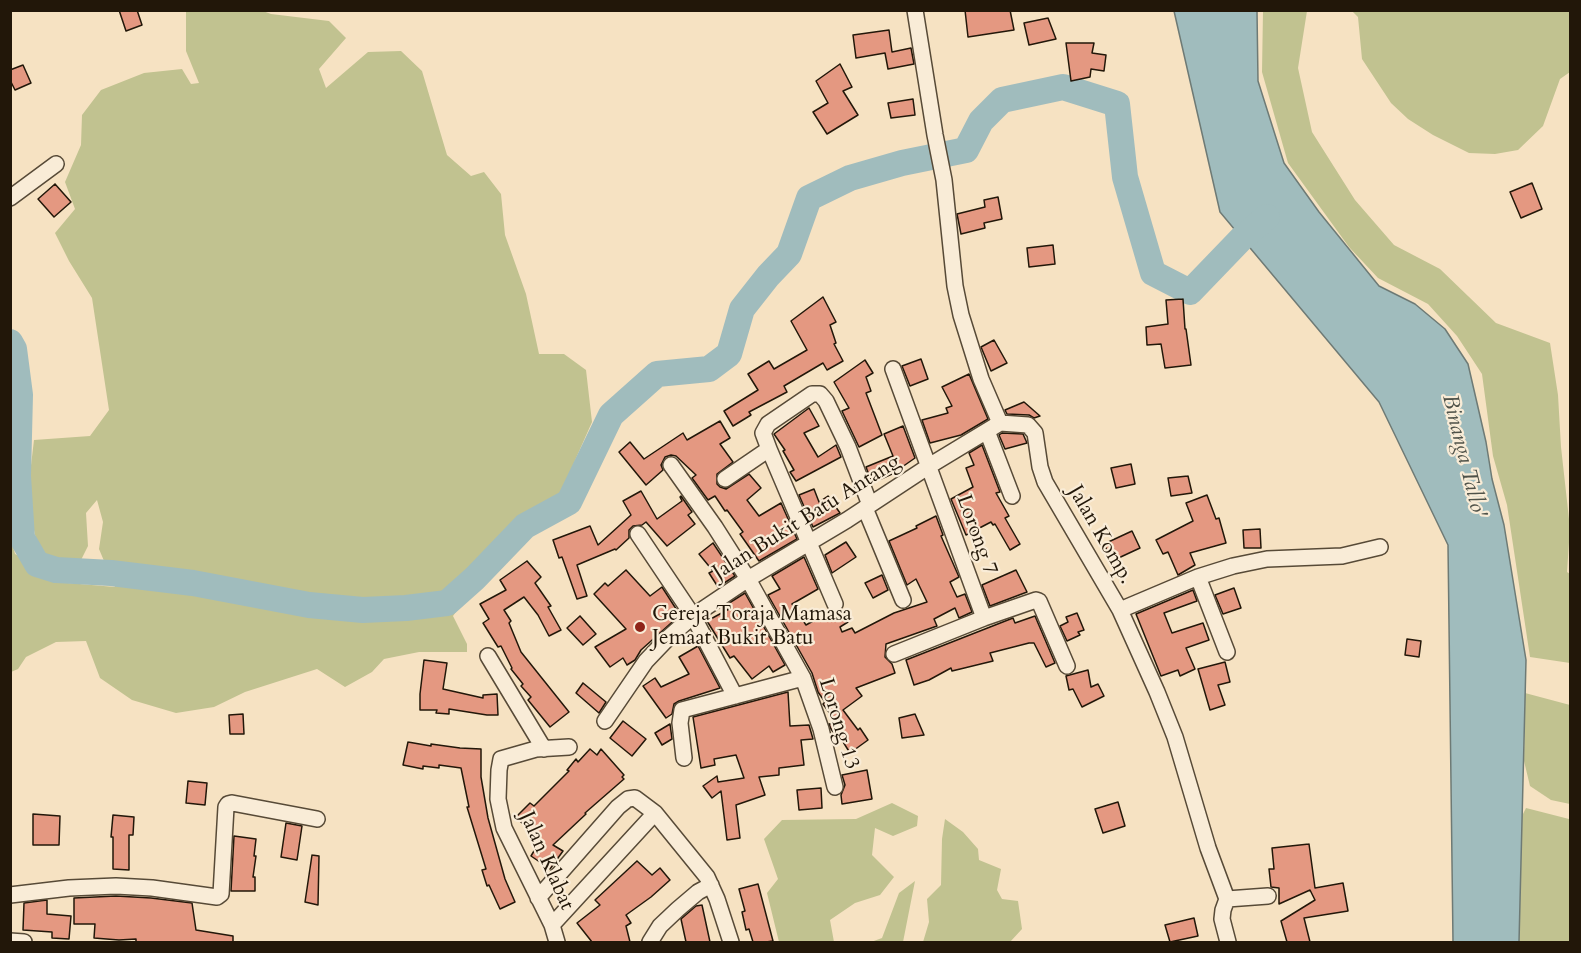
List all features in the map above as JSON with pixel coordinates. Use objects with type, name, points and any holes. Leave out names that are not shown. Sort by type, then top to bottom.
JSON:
[{"type":"street","points":[[918,11],[950,226],[952,269],[959,306],[981,379],[1011,496]]},
{"type":"street","points":[[10,198],[56,164]]},
{"type":"street","name":"Lorong 7","points":[[893,369],[984,618]]},
{"type":"street","points":[[835,604],[763,433],[768,424],[812,394],[820,394],[826,401],[848,447],[903,600]]},
{"type":"street","name":"Jalan Komp.","points":[[994,427],[1021,423],[1032,428],[1045,482],[1120,610],[1157,692],[1174,737],[1208,848],[1227,899],[1222,919],[1228,942]]},
{"type":"street","name":"Jalan Bukit Batu Antang","points":[[606,721],[646,660],[693,616],[748,579],[868,507],[929,466],[994,427]]},
{"type":"street","points":[[726,479],[769,450]]},
{"type":"street","name":"Lorong 13","points":[[671,465],[748,579],[803,678],[821,729],[835,787]]},
{"type":"street","points":[[639,534],[693,616],[735,696]]},
{"type":"street","points":[[1120,610],[1198,577],[1233,566],[1260,560],[1333,557],[1380,547]]},
{"type":"street","points":[[1198,577],[1227,652]]},
{"type":"street","points":[[894,654],[1036,600],[1039,601],[1067,666]]},
{"type":"street","points":[[488,656],[544,749]]},
{"type":"street","points":[[684,758],[681,710],[803,678]]},
{"type":"street","name":"Jalan Klabat","points":[[557,942],[552,925],[504,828],[498,799],[498,770],[501,759],[536,749],[569,747]]},
{"type":"street","points":[[538,898],[623,802],[631,797],[655,813],[700,869],[711,885],[731,942]]},
{"type":"street","points":[[10,896],[69,888],[116,886],[152,888],[217,897],[221,894],[228,804],[232,802],[317,819]]},
{"type":"street","points":[[552,925],[655,813]]},
{"type":"street","points":[[650,942],[654,933],[678,909],[711,885]]},
{"type":"street","points":[[1227,899],[1268,896]]},
{"type":"street","points":[[10,941],[24,942]]},
{"type":"green space","points":[[189,10],[263,11],[329,21],[346,38],[319,69],[326,88],[368,52],[401,51],[422,71],[447,155],[471,176],[484,172],[501,194],[505,235],[526,294],[539,354],[564,354],[586,370],[592,422],[573,465],[562,498],[518,524],[453,616],[467,644],[467,652],[419,652],[384,659],[372,672],[345,687],[317,669],[245,692],[214,707],[176,713],[132,700],[100,678],[86,641],[56,642],[26,657],[18,669],[11,672],[10,536],[15,554],[68,583],[115,587],[99,549],[103,522],[97,500],[86,513],[88,546],[79,564],[52,560],[38,548],[27,499],[34,440],[90,436],[109,410],[92,298],[55,233],[75,209],[65,182],[81,145],[82,115],[101,90],[144,73],[182,69],[191,84],[199,83],[186,51],[186,12]]},
{"type":"green space","points":[[1263,11],[1307,11],[1298,68],[1312,132],[1355,200],[1394,245],[1440,269],[1496,323],[1550,343],[1558,395],[1570,528],[1567,572],[1570,574],[1570,663],[1530,657],[1507,505],[1493,456],[1482,374],[1457,336],[1428,304],[1378,278],[1349,247],[1288,163],[1262,72]]},
{"type":"green space","points":[[1352,11],[1570,11],[1570,72],[1560,79],[1543,126],[1518,150],[1495,154],[1469,153],[1433,135],[1408,119],[1391,103],[1362,59],[1358,17]]},
{"type":"green space","points":[[1525,693],[1570,705],[1570,804],[1551,800],[1530,786],[1524,761]]},
{"type":"green space","points":[[892,803],[918,816],[917,826],[893,836],[875,828],[872,855],[894,877],[880,895],[855,903],[830,920],[834,942],[779,942],[767,893],[778,879],[764,839],[782,820],[856,819]]},
{"type":"green space","points":[[1526,808],[1570,821],[1570,942],[1519,942],[1522,816]]},
{"type":"green space","points":[[945,819],[963,832],[978,849],[979,860],[1001,869],[997,890],[1002,899],[1018,901],[1022,929],[1010,942],[923,942],[929,922],[927,899],[941,885]]},
{"type":"green space","points":[[915,881],[903,942],[871,942],[882,938],[899,893]]},
{"type":"water","name":"Binanga Tallo'","points":[[1174,11],[1257,11],[1258,81],[1284,163],[1319,212],[1379,286],[1415,304],[1445,329],[1468,364],[1504,525],[1526,660],[1519,942],[1453,942],[1448,545],[1379,402],[1220,212]]},
{"type":"building","points":[[119,10],[137,10],[142,25],[126,31]]},
{"type":"building","points":[[965,10],[1010,10],[1014,30],[968,37]]},
{"type":"building","points":[[1048,18],[1056,39],[1029,45],[1024,23]]},
{"type":"building","points":[[889,30],[892,52],[911,48],[914,64],[888,69],[885,53],[856,58],[853,35]]},
{"type":"building","points":[[1066,43],[1094,43],[1092,53],[1106,55],[1104,71],[1091,69],[1090,77],[1071,81]]},
{"type":"building","points":[[840,64],[852,87],[843,91],[858,115],[827,134],[813,112],[828,103],[816,81]]},
{"type":"building","points":[[23,65],[31,83],[15,90],[10,80],[10,70]]},
{"type":"building","points":[[913,99],[915,115],[891,118],[888,103]]},
{"type":"building","points":[[1532,183],[1542,209],[1521,218],[1510,192]]},
{"type":"building","points":[[55,184],[71,202],[54,217],[38,199]]},
{"type":"building","points":[[998,197],[1002,219],[984,223],[985,228],[961,234],[957,214],[985,207],[984,200]]},
{"type":"building","points":[[1053,245],[1055,264],[1029,267],[1027,248]]},
{"type":"building","points":[[823,297],[836,322],[830,325],[836,343],[834,344],[843,361],[827,370],[823,363],[784,386],[787,392],[749,412],[751,415],[733,426],[724,411],[758,390],[748,374],[769,361],[774,369],[807,350],[791,321]]},
{"type":"building","points":[[1183,299],[1191,365],[1165,368],[1161,344],[1147,345],[1146,327],[1168,324],[1166,300]]},
{"type":"building","points":[[994,340],[1007,363],[991,371],[981,347]]},
{"type":"building","points":[[921,359],[928,379],[910,386],[902,366]]},
{"type":"building","points":[[865,360],[873,373],[866,377],[871,391],[866,393],[882,435],[859,447],[842,411],[849,408],[834,382]]},
{"type":"building","points":[[969,374],[988,419],[961,435],[930,443],[922,420],[948,413],[946,408],[952,406],[942,387]]},
{"type":"building","points":[[1024,402],[1040,416],[1034,418],[1029,415],[1007,414],[1005,410]]},
{"type":"building","points":[[809,408],[819,426],[804,433],[818,457],[836,445],[841,457],[796,481],[790,472],[794,470],[783,451],[785,450],[774,434]]},
{"type":"building","points":[[720,421],[730,438],[720,444],[733,462],[717,474],[717,484],[726,489],[749,474],[761,488],[747,500],[759,516],[781,503],[797,539],[759,561],[740,534],[743,532],[727,510],[725,511],[715,496],[708,500],[692,478],[696,475],[676,456],[665,457],[661,465],[663,470],[646,485],[619,452],[630,442],[644,459],[683,433],[687,440]]},
{"type":"building","points":[[903,426],[915,458],[892,474],[872,483],[866,467],[893,456],[884,434]]},
{"type":"building","points":[[1002,433],[1023,434],[1027,443],[1005,449],[999,435]]},
{"type":"building","points":[[982,445],[1000,492],[996,493],[1009,516],[1005,518],[1020,544],[1010,550],[995,524],[991,522],[966,535],[951,499],[973,487],[966,468],[974,465],[969,453]]},
{"type":"building","points":[[1131,464],[1135,484],[1116,488],[1111,468]]},
{"type":"building","points":[[1188,476],[1192,493],[1171,496],[1168,478]]},
{"type":"building","points":[[814,489],[819,502],[828,496],[840,513],[813,527],[799,495]]},
{"type":"building","points":[[641,491],[657,519],[682,501],[681,496],[692,512],[688,515],[695,524],[667,546],[646,522],[633,526],[629,530],[629,538],[616,550],[577,565],[587,596],[577,599],[562,557],[559,558],[553,540],[590,526],[598,545],[631,515],[623,501]]},
{"type":"building","points":[[1207,495],[1216,519],[1219,518],[1226,543],[1190,553],[1195,565],[1178,575],[1168,552],[1163,554],[1156,540],[1193,521],[1186,503]]},
{"type":"building","points":[[936,516],[943,535],[941,536],[959,577],[950,582],[957,597],[965,594],[972,612],[959,618],[955,608],[934,619],[937,626],[886,644],[885,657],[892,664],[895,673],[856,688],[862,696],[843,710],[868,740],[850,753],[840,737],[838,739],[831,729],[829,724],[837,723],[823,704],[825,702],[818,692],[812,673],[768,595],[780,589],[772,576],[804,557],[818,589],[792,604],[806,625],[829,612],[834,614],[841,611],[848,622],[840,627],[842,632],[852,628],[855,633],[894,613],[927,602],[916,579],[907,585],[889,541]]},
{"type":"building","points":[[1260,529],[1261,548],[1244,548],[1243,530]]},
{"type":"building","points":[[1132,531],[1140,548],[1112,561],[1104,544]]},
{"type":"building","points":[[846,542],[856,557],[832,573],[825,555]]},
{"type":"building","points":[[713,543],[735,576],[718,587],[709,573],[713,571],[699,554]]},
{"type":"building","points":[[527,561],[541,577],[535,583],[551,606],[548,607],[561,630],[549,636],[538,615],[524,597],[504,610],[511,621],[509,623],[521,652],[569,712],[550,727],[528,700],[531,697],[511,669],[501,646],[498,647],[483,623],[489,619],[480,604],[506,590],[500,580]]},
{"type":"building","points":[[626,570],[650,596],[662,587],[680,615],[641,650],[635,660],[627,665],[623,658],[610,667],[595,647],[626,629],[594,594],[605,583],[608,586]]},
{"type":"building","points":[[1016,570],[1027,592],[990,606],[982,585]]},
{"type":"building","points":[[882,575],[888,590],[873,598],[865,583]]},
{"type":"building","points":[[1234,588],[1241,608],[1223,614],[1215,595]]},
{"type":"building","points":[[1193,590],[1197,601],[1164,613],[1172,633],[1203,623],[1209,640],[1186,648],[1195,669],[1180,676],[1178,670],[1161,676],[1136,614]]},
{"type":"building","points":[[745,593],[785,665],[773,672],[769,666],[752,679],[734,656],[730,658],[707,621],[729,609],[726,605]]},
{"type":"building","points":[[1077,613],[1084,630],[1078,632],[1080,635],[1067,641],[1060,626],[1068,622],[1066,617]]},
{"type":"building","points":[[580,616],[596,634],[583,645],[567,628]]},
{"type":"building","points":[[1035,616],[1055,663],[1046,667],[1034,643],[1029,643],[990,653],[993,661],[952,671],[951,668],[914,685],[906,660],[1013,618],[1015,623]]},
{"type":"building","points":[[1407,639],[1421,641],[1419,657],[1405,655]]},
{"type":"building","points":[[698,646],[720,688],[679,701],[674,704],[672,714],[666,718],[643,686],[655,678],[661,687],[689,674],[679,657]]},
{"type":"building","points":[[424,660],[447,663],[443,689],[483,698],[483,695],[497,694],[498,715],[449,709],[449,714],[436,713],[437,710],[420,710]]},
{"type":"building","points":[[1225,662],[1230,682],[1218,685],[1225,705],[1210,710],[1198,669]]},
{"type":"building","points":[[1088,670],[1091,687],[1098,684],[1104,696],[1082,707],[1073,689],[1069,690],[1066,676]]},
{"type":"building","points":[[583,683],[606,702],[599,713],[576,693]]},
{"type":"building","points":[[788,692],[790,726],[809,725],[813,739],[801,740],[804,765],[779,768],[779,775],[759,777],[765,795],[736,805],[740,838],[727,840],[721,791],[712,798],[703,786],[717,776],[718,782],[744,778],[736,755],[714,759],[715,765],[701,768],[693,717]]},
{"type":"building","points":[[243,714],[244,734],[230,734],[229,715]]},
{"type":"building","points":[[915,714],[924,735],[902,738],[899,718]]},
{"type":"building","points":[[623,721],[646,739],[632,756],[610,738]]},
{"type":"building","points":[[670,724],[672,739],[662,745],[655,733]]},
{"type":"building","points":[[408,742],[481,749],[481,777],[488,818],[505,879],[515,902],[500,909],[489,885],[487,886],[482,870],[486,869],[467,807],[469,807],[461,768],[439,765],[439,768],[423,766],[423,769],[403,765]]},
{"type":"building","points":[[590,749],[597,755],[601,749],[624,775],[622,777],[624,779],[553,845],[563,851],[550,869],[531,856],[540,841],[516,817],[530,803],[534,806],[569,771],[567,770],[576,759],[578,762]]},
{"type":"building","points":[[867,770],[872,799],[842,804],[841,795],[845,785],[842,775]]},
{"type":"building","points":[[188,781],[207,783],[205,805],[186,803]]},
{"type":"building","points":[[821,788],[822,808],[799,810],[797,790]]},
{"type":"building","points":[[1118,802],[1125,826],[1103,833],[1095,809]]},
{"type":"building","points":[[33,814],[60,816],[59,845],[33,845]]},
{"type":"building","points":[[113,815],[134,817],[133,835],[129,835],[129,870],[113,869],[113,837],[111,837]]},
{"type":"building","points":[[286,823],[302,826],[297,860],[281,857]]},
{"type":"building","points":[[234,836],[256,839],[253,877],[255,877],[255,891],[231,891]]},
{"type":"building","points":[[1309,844],[1315,888],[1343,883],[1348,911],[1304,918],[1310,942],[1287,942],[1281,921],[1315,900],[1310,890],[1279,904],[1279,888],[1271,887],[1269,869],[1274,869],[1272,848]]},
{"type":"building","points":[[312,855],[319,856],[318,905],[305,902]]},
{"type":"building","points":[[637,861],[652,875],[660,868],[670,880],[626,915],[631,923],[626,926],[630,942],[592,942],[577,923],[600,905],[595,900]]},
{"type":"building","points":[[758,884],[773,941],[753,942],[749,929],[746,930],[742,912],[745,911],[739,889]]},
{"type":"building","points":[[116,896],[192,903],[196,930],[233,936],[233,942],[136,942],[136,939],[94,938],[95,924],[74,924],[74,898]]},
{"type":"building","points":[[47,900],[47,914],[71,916],[69,939],[52,938],[52,932],[23,930],[24,903]]},
{"type":"building","points":[[702,905],[710,942],[686,942],[681,919],[696,906]]},
{"type":"building","points":[[1194,918],[1198,936],[1170,942],[1165,925]]},
{"type":"waterway","points":[[10,342],[14,349],[20,395],[18,476],[22,538],[37,564],[56,570],[111,573],[193,583],[309,605],[363,610],[406,608],[447,603],[475,578],[525,526],[569,502],[611,415],[657,374],[709,369],[729,354],[742,309],[789,254],[809,198],[850,178],[902,163],[966,150],[981,121],[1002,100],[1063,87],[1117,104],[1125,177],[1153,273],[1190,292],[1242,238],[1267,217]]},
{"type":"place","name":"Gereja Toraja Mamasa Jemaat Bukit Batu","points":[[640,627]]}]
